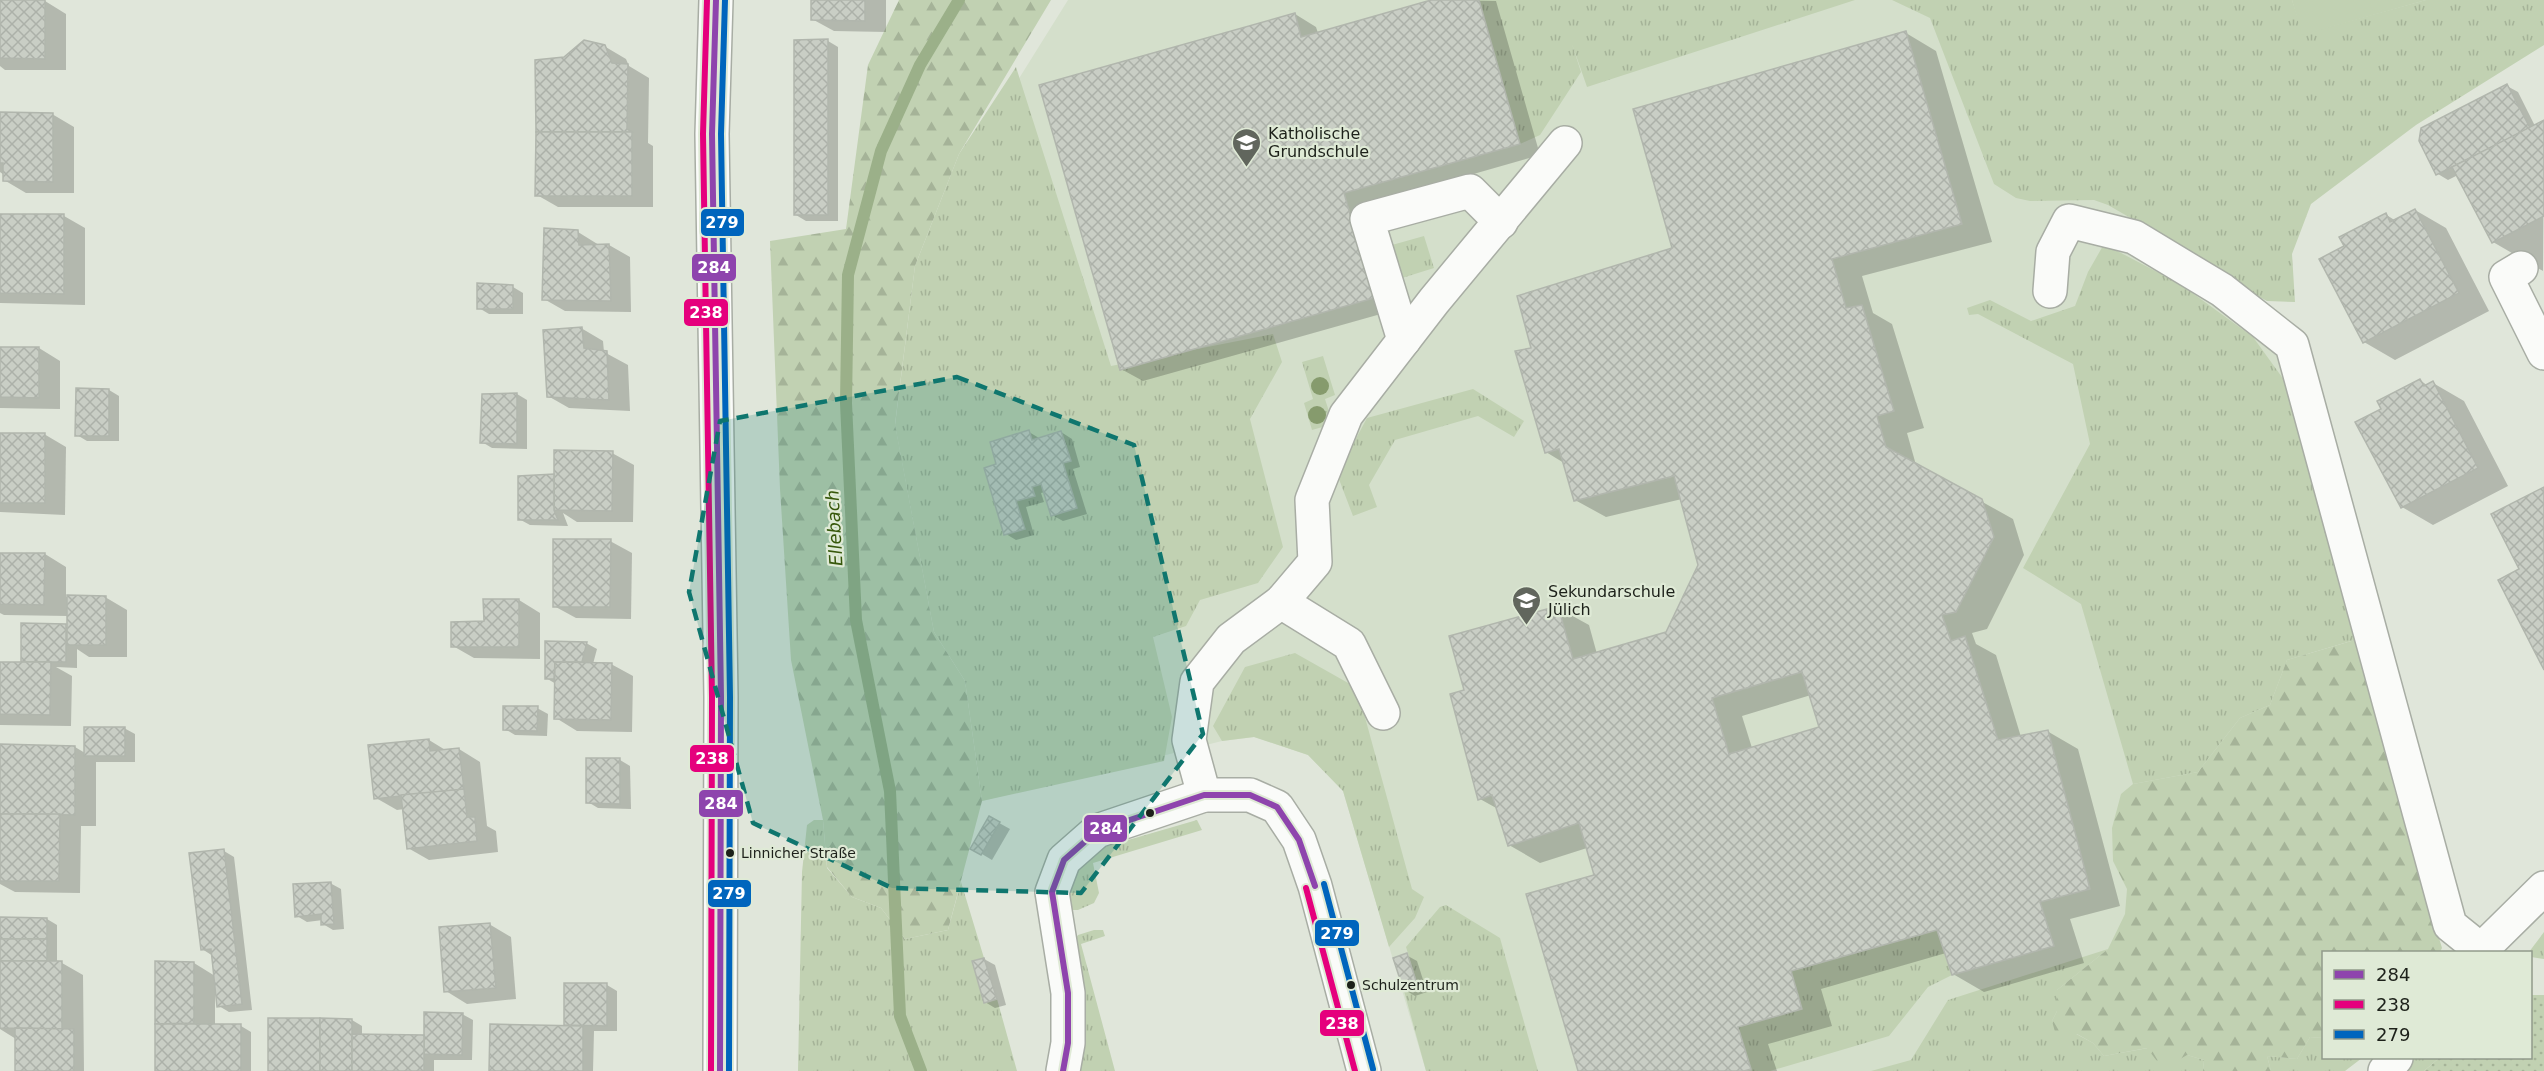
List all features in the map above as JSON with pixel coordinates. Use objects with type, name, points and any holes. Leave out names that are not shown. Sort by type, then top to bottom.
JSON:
[{"type":"main road","points":[[716,0],[712,134],[721,697],[720,1071]]},
{"type":"main road","points":[[1204,795],[1189,740],[1197,682],[1231,639],[1281,602],[1315,562],[1312,500],[1346,415],[1404,340],[1565,144]]},
{"type":"main road","points":[[1404,340],[1367,219],[1470,190],[1501,222]]},
{"type":"main road","points":[[2050,291],[2053,252],[2069,221],[2134,237],[2222,290],[2292,345],[2450,925],[2480,951],[2544,888]]},
{"type":"main road","points":[[2521,268],[2506,277],[2544,353]]},
{"type":"main road","points":[[1281,602],[1349,644],[1383,713]]},
{"type":"main road","points":[[1063,1071],[1068,1042],[1068,993],[1052,892],[1064,860],[1096,831],[1204,795],[1250,795],[1277,807],[1299,840],[1315,886],[1364,1071]]},
{"type":"main road","points":[[2385,1071],[2395,1059]]},
{"type":"highlighted area","points":[[957,377],[1134,445],[1203,734],[1081,893],[892,888],[753,823],[689,592],[720,421]]},
{"type":"shaded area","points":[[1068,0],[2519,0],[2371,91],[2246,278],[2295,391],[2324,951],[2322,951],[2322,1059],[2324,1059],[2324,1071],[1426,1071],[1343,791],[1308,755],[1254,737],[1222,741],[982,801],[980,141]]},
{"type":"green space","points":[[899,0],[1051,0],[959,154],[915,266],[895,424],[934,632],[965,681],[982,801],[948,930],[905,939],[881,908],[852,897],[827,867],[823,820],[791,660],[780,489],[770,241],[846,229],[868,65]]},
{"type":"green space","points":[[1479,0],[1855,0],[1587,87],[1572,44],[1581,72],[1540,135],[1520,144]]},
{"type":"green space","points":[[1892,0],[2292,0],[2303,34],[2426,0],[2544,0],[2544,45],[2416,125],[2311,204],[2292,254],[2295,302],[2267,301],[2232,283],[2167,239],[2108,205],[2094,200],[2030,201],[2016,198],[1994,184],[1930,18]]},
{"type":"green space","points":[[2292,0],[2426,0],[2302,35]]},
{"type":"green space","points":[[1016,67],[1111,366],[1273,334],[1282,362],[1250,419],[1283,547],[1258,583],[1200,600],[1186,626],[1153,637],[1172,717],[1164,761],[982,801],[965,681],[934,632],[895,425],[915,266],[959,154]]},
{"type":"green space","points":[[1424,236],[1434,268],[1402,278],[1392,245]]},
{"type":"green space","points":[[2104,244],[2180,284],[2253,337],[2289,387],[2358,639],[2287,660],[2270,705],[2240,718],[2198,772],[2133,784],[2081,604],[2023,568],[2090,444],[2073,364],[1978,314],[1969,315],[1967,308],[1990,300],[2031,321],[2075,306],[2088,272]]},
{"type":"green space","points":[[1323,356],[1335,395],[1325,399],[1333,424],[1312,430],[1304,403],[1313,399],[1302,362]]},
{"type":"green space","points":[[1473,389],[1524,421],[1514,437],[1478,416],[1395,440],[1369,485],[1377,507],[1353,516],[1337,474],[1367,418]]},
{"type":"green space","points":[[2358,639],[2395,791],[2442,948],[2440,951],[2322,951],[2322,1038],[2310,1037],[2297,1059],[2267,1056],[2271,1071],[2203,1071],[2204,1060],[2187,1055],[2163,1069],[2147,1048],[2104,1056],[2093,1043],[2077,1034],[2057,1039],[2052,1021],[2057,1011],[2057,990],[2108,949],[2125,914],[2127,889],[2113,861],[2112,828],[2121,794],[2133,784],[2198,772],[2240,718],[2270,705],[2287,660]]},
{"type":"green space","points":[[1295,653],[1357,688],[1412,889],[1424,897],[1415,918],[1389,947],[1343,791],[1308,755],[1254,737],[1222,741],[1213,726],[1245,667]]},
{"type":"green space","points":[[814,820],[823,820],[827,868],[852,897],[881,908],[905,939],[948,930],[961,882],[984,958],[972,961],[984,1002],[997,999],[1017,1071],[798,1071],[802,872],[807,825]]},
{"type":"green space","points":[[1197,820],[1202,830],[1093,863],[1099,893],[1094,903],[1078,910],[1067,910],[1064,889],[1073,874],[1104,847]]},
{"type":"green space","points":[[1446,905],[1500,938],[1538,1071],[1426,1071],[1404,991],[1418,986],[1406,947],[1440,907]]},
{"type":"green space","points":[[1103,930],[1105,936],[1081,944],[1115,1071],[1077,1071],[1073,942],[1078,935]]},
{"type":"green space","points":[[1937,930],[1952,975],[1928,987],[1889,1036],[1770,1071],[1752,1071],[1738,1027],[1802,1009],[1791,971]]},
{"type":"green space","points":[[2544,932],[2544,959],[2532,957],[2532,951],[2530,951]]},
{"type":"green space","points":[[2108,949],[2057,990],[2057,1011],[2052,1021],[2093,1043],[2104,1056],[2148,1048],[2204,1060],[2203,1071],[1871,1071],[1911,1060],[1948,1000]]},
{"type":"green space","points":[[2532,995],[2544,995],[2544,1071],[2424,1071],[2438,1059],[2532,1059]]},
{"type":"green space","points":[[2310,1037],[2322,1038],[2322,1059],[2361,1059],[2345,1071],[2271,1071],[2267,1056],[2297,1059]]},
{"type":"green space","points":[[2400,1059],[2438,1059],[2424,1071],[2389,1071]]},
{"type":"building","points":[[0,0],[45,0],[45,59],[0,58]]},
{"type":"building","points":[[811,0],[865,0],[865,21],[811,20]]},
{"type":"building","name":"Katholische Grundschule","points":[[1431,0],[1479,0],[1520,144],[1344,193],[1374,298],[1120,370],[1039,85],[1295,13],[1301,37]]},
{"type":"building","points":[[1906,31],[1962,224],[1832,259],[1846,308],[1862,305],[1894,411],[1877,416],[1886,447],[1982,499],[1994,537],[1956,612],[1942,615],[1951,641],[1965,636],[1998,740],[2048,730],[2090,889],[2040,902],[2054,946],[1952,975],[1937,930],[1791,971],[1802,1009],[1738,1027],[1751,1069],[1744,1071],[1578,1071],[1526,894],[1594,875],[1579,823],[1508,846],[1492,795],[1478,800],[1450,694],[1464,690],[1449,636],[1558,606],[1573,659],[1666,632],[1698,565],[1674,476],[1574,501],[1559,449],[1545,453],[1515,351],[1531,348],[1517,296],[1672,248],[1633,109]],"holes":[[[1802,672],[1819,727],[1729,754],[1712,698]]]},
{"type":"building","points":[[828,39],[828,215],[794,215],[794,40]]},
{"type":"building","points":[[584,40],[605,45],[612,63],[628,64],[627,129],[632,132],[536,132],[535,60],[564,57]]},
{"type":"building","points":[[2507,84],[2530,128],[2436,175],[2419,141],[2421,128]]},
{"type":"building","points":[[0,112],[53,113],[53,182],[3,181],[3,163],[0,163]]},
{"type":"building","points":[[2544,120],[2544,216],[2492,243],[2452,167]]},
{"type":"building","points":[[536,132],[632,132],[632,196],[535,196]]},
{"type":"building","points":[[2415,209],[2459,293],[2363,343],[2319,259],[2344,246],[2339,237],[2386,213],[2390,222]]},
{"type":"building","points":[[0,214],[64,214],[64,294],[0,293]]},
{"type":"building","points":[[544,228],[578,230],[579,245],[609,244],[611,301],[542,300]]},
{"type":"building","points":[[477,283],[513,285],[513,309],[477,309]]},
{"type":"building","points":[[582,327],[584,348],[607,351],[609,400],[547,397],[543,330]]},
{"type":"building","points":[[0,347],[39,347],[39,398],[0,397]]},
{"type":"building","points":[[2420,379],[2424,386],[2433,381],[2478,468],[2401,508],[2355,422],[2381,409],[2377,401]]},
{"type":"building","points":[[76,388],[109,389],[109,436],[75,436]]},
{"type":"building","points":[[517,393],[517,444],[480,443],[482,394]]},
{"type":"building","points":[[1029,430],[1032,440],[1061,431],[1071,461],[1063,463],[1077,508],[1051,516],[1041,484],[1032,487],[1035,496],[1016,501],[1025,529],[1004,535],[984,468],[996,464],[990,442]]},
{"type":"building","points":[[0,433],[45,433],[45,503],[0,503]]},
{"type":"building","points":[[554,450],[613,451],[612,511],[554,510]]},
{"type":"building","points":[[554,474],[554,510],[558,520],[518,520],[518,476]]},
{"type":"building","points":[[2544,487],[2544,670],[2498,580],[2519,569],[2491,514]]},
{"type":"building","points":[[553,539],[611,539],[610,607],[553,607]]},
{"type":"building","points":[[0,553],[45,553],[44,605],[0,604]]},
{"type":"building","points":[[67,595],[106,596],[106,645],[67,645]]},
{"type":"building","points":[[483,599],[519,599],[519,647],[451,647],[451,622],[484,621]]},
{"type":"building","points":[[21,623],[66,624],[66,662],[21,662]]},
{"type":"building","points":[[545,641],[587,642],[582,662],[555,662],[554,679],[545,679]]},
{"type":"building","points":[[0,662],[51,662],[50,715],[0,714]]},
{"type":"building","points":[[555,662],[612,663],[611,720],[554,719]]},
{"type":"building","points":[[503,706],[538,706],[537,731],[503,730]]},
{"type":"building","points":[[84,727],[125,727],[125,756],[84,756]]},
{"type":"building","points":[[429,739],[430,751],[459,748],[464,789],[374,799],[368,745]]},
{"type":"building","points":[[0,744],[75,746],[75,815],[0,814]]},
{"type":"building","points":[[586,758],[620,758],[620,804],[586,803]]},
{"type":"building","points":[[464,789],[467,817],[475,817],[477,841],[407,849],[401,795]]},
{"type":"building","points":[[0,814],[60,814],[59,881],[0,881]]},
{"type":"building","points":[[989,816],[1000,822],[981,855],[970,849]]},
{"type":"building","points":[[224,849],[242,1004],[217,1007],[211,949],[201,950],[189,853]]},
{"type":"building","points":[[331,882],[334,924],[321,925],[321,914],[295,917],[293,884]]},
{"type":"building","points":[[0,917],[47,918],[47,939],[0,939]]},
{"type":"building","points":[[490,923],[496,988],[444,992],[439,927]]},
{"type":"building","points":[[0,939],[47,939],[47,961],[0,961]]},
{"type":"building","points":[[1407,953],[1418,987],[1404,991],[1393,958]]},
{"type":"building","points":[[984,958],[997,999],[984,1003],[972,961]]},
{"type":"building","points":[[0,961],[62,961],[62,1029],[0,1028]]},
{"type":"building","points":[[155,961],[194,962],[194,1023],[155,1024]]},
{"type":"building","points":[[564,983],[607,983],[607,1026],[564,1025]]},
{"type":"building","points":[[424,1012],[463,1013],[462,1055],[424,1054]]},
{"type":"building","points":[[268,1018],[320,1018],[320,1071],[268,1071]]},
{"type":"building","points":[[320,1018],[352,1019],[352,1071],[320,1071]]},
{"type":"building","points":[[155,1024],[241,1024],[241,1071],[155,1071]]},
{"type":"building","points":[[490,1024],[583,1026],[583,1071],[489,1071]]},
{"type":"building","points":[[15,1028],[74,1029],[74,1071],[15,1071]]},
{"type":"building","points":[[352,1034],[424,1035],[424,1071],[352,1071]]},
{"type":"waterway","name":"Ellebach","points":[[921,1071],[900,1016],[890,791],[856,620],[846,403],[848,275],[881,151],[920,65],[959,0]]},
{"type":"transit line","name":"238","points":[[707,0],[703,134],[712,697],[711,1071]]},
{"type":"transit line","name":"284","points":[[716,0],[712,134],[721,697],[720,1071]]},
{"type":"transit line","name":"279","points":[[725,0],[721,134],[730,697],[729,1071]]},
{"type":"transit line","name":"284","points":[[1063,1071],[1068,1043],[1068,993],[1052,892],[1064,860],[1097,831],[1204,795],[1250,795],[1277,807],[1299,840],[1315,886]]},
{"type":"transit line","name":"279","points":[[1324,884],[1373,1069]]},
{"type":"transit line","name":"238","points":[[1306,888],[1355,1071]]},
{"type":"place","name":"Katholische Grundschule","points":[[1247,168]]},
{"type":"place","name":"Sekundarschule Jülich","points":[[1527,626]]},
{"type":"place","name":"Linnicher Straße","points":[[730,853]]},
{"type":"place","name":"Schulzentrum","points":[[1351,985]]}]
